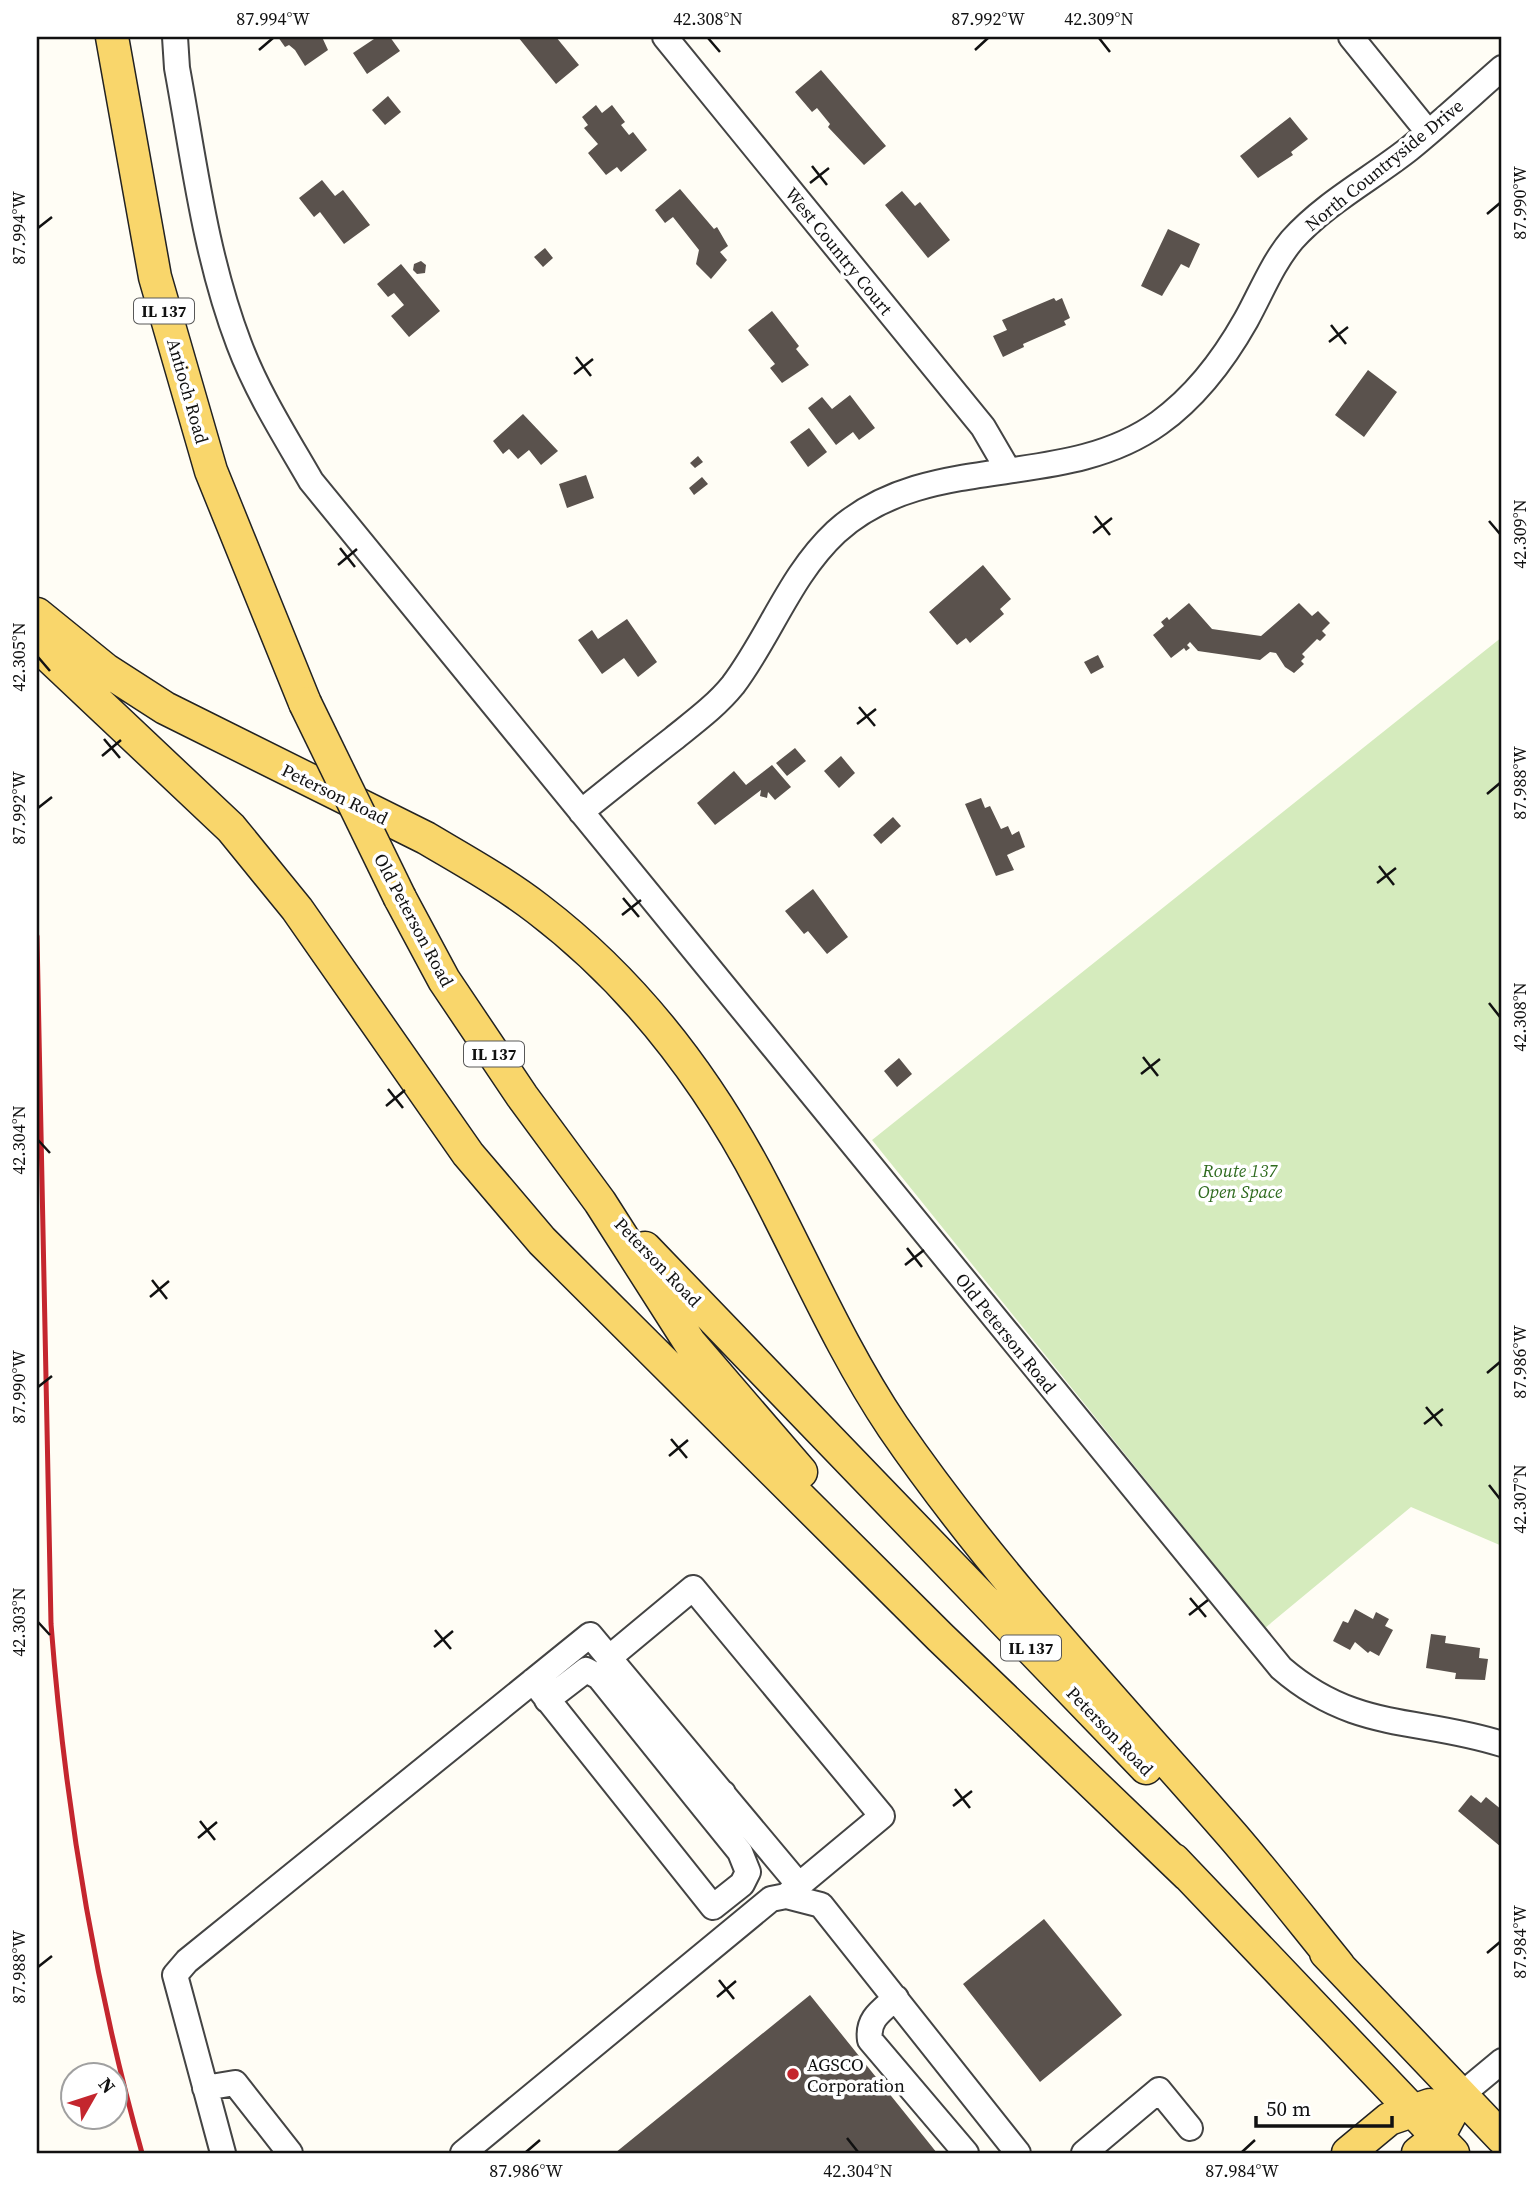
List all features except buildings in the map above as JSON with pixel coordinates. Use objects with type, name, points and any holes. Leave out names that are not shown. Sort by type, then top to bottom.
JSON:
[{"type":"main road","name":"Antioch Road","points":[[111,37],[155,277],[211,471],[251,576]]},
{"type":"main road","name":"Old Peterson Road","points":[[251,576],[305,703],[400,898],[444,981],[522,1096],[600,1202]]},
{"type":"main road","name":"Peterson Road","points":[[37,614],[106,670],[165,708],[426,838],[467,862],[536,907],[591,953],[639,1002],[691,1064],[721,1111],[765,1187],[819,1299],[893,1426],[1015,1588],[1236,1840],[1339,1966]]},
{"type":"main road","name":"Peterson Road","points":[[37,645],[231,828],[297,909],[468,1154],[542,1241],[930,1628],[1188,1875]]},
{"type":"main road","name":"Peterson Road","points":[[600,1202],[1502,2137]]},
{"type":"main road","name":"Peterson Road","points":[[600,1202],[690,1343],[777,1447],[1412,2110],[1436,2148]]},
{"type":"main road","points":[[1348,2153],[1389,2119],[1461,2095]]},
{"type":"main road","points":[[1436,2148],[1461,2095]]},
{"type":"street","points":[[175,37],[177,68],[210,252],[239,344],[279,428],[311,481],[581,812]]},
{"type":"street","name":"West Country Court","points":[[665,37],[983,427],[1008,470]]},
{"type":"street","points":[[1351,37],[1428,132]]},
{"type":"street","name":"North Countryside Drive","points":[[581,812],[706,712],[731,687],[804,570],[835,533],[870,506],[905,489],[1088,457],[1121,445],[1166,418],[1187,401],[1211,372],[1245,322],[1274,265],[1293,240],[1315,218],[1428,132],[1502,68]]},
{"type":"street","name":"Old Peterson Road","points":[[581,812],[1281,1668],[1302,1686],[1356,1714],[1475,1735],[1502,1744]]},
{"type":"street","points":[[463,2153],[771,1899],[793,1891],[882,1816],[693,1588],[610,1657]]},
{"type":"street","points":[[223,2153],[175,1975],[187,1961],[540,1691],[590,1635],[610,1657],[715,1801],[748,1872],[742,1884],[713,1907],[540,1691]]},
{"type":"street","points":[[540,1691],[586,1670],[599,1677],[715,1801],[793,1891],[821,1905],[1018,2153]]},
{"type":"street","points":[[896,1998],[876,2015],[868,2027],[870,2040],[966,2153]]},
{"type":"street","points":[[1461,2095],[1502,2061]]},
{"type":"street","points":[[205,2088],[235,2083],[290,2153]]},
{"type":"street","points":[[1086,2152],[1159,2090],[1190,2128]]},
{"type":"green space","name":"Route 137 Open Space","points":[[1502,637],[1502,1546],[1411,1507],[1265,1628],[872,1140]]},
{"type":"railway","points":[[37,936],[51,1624],[64,1758],[83,1891],[109,2022],[142,2153]]},
{"type":"place","name":"AGSCO Corporation","points":[[793,2074]]}]
